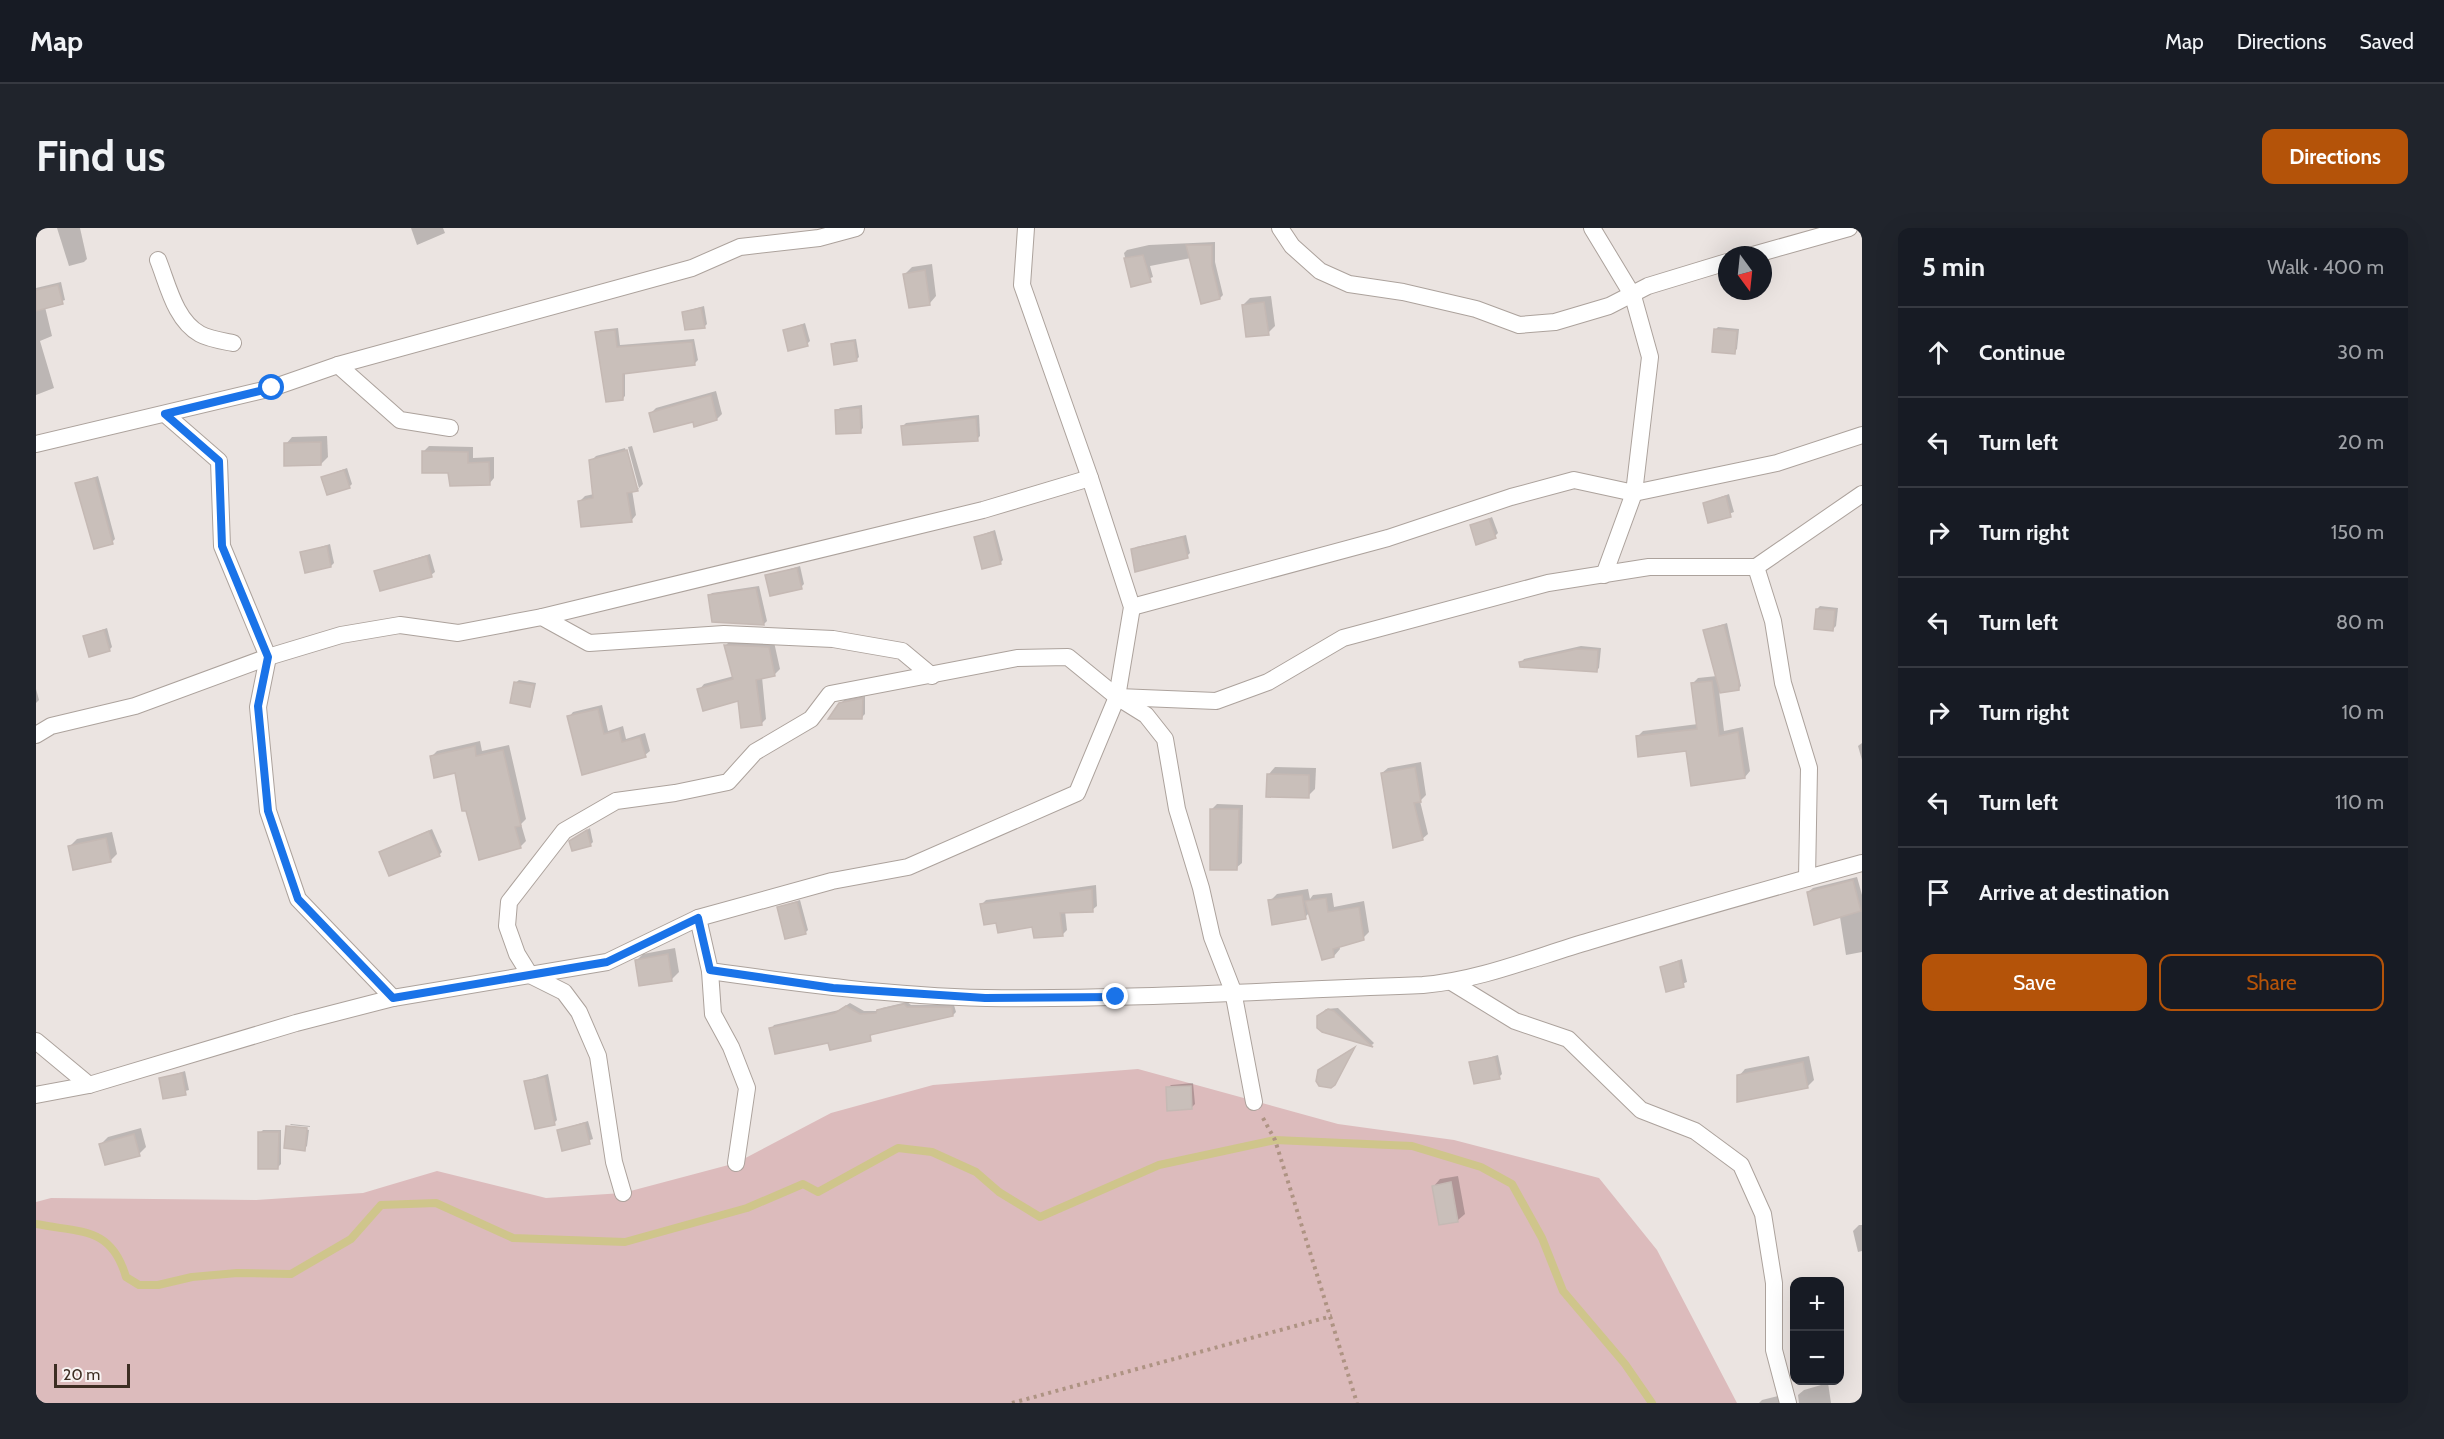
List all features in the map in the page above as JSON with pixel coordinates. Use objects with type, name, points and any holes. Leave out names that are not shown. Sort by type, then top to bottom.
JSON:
[{"type":"street","points":[[36,444],[272,388],[338,365],[692,268],[740,247],[819,238],[856,228]]},
{"type":"street","points":[[36,1095],[89,1085],[296,1023],[393,998],[607,962],[698,918],[832,881],[908,867],[1077,793],[1117,697],[1132,607],[1090,478],[1022,285],[1026,228]]},
{"type":"street","points":[[1280,228],[1292,246],[1320,271],[1349,284],[1403,292],[1476,309],[1519,325],[1555,322],[1633,296],[1648,286],[1718,265]]},
{"type":"street","points":[[1592,228],[1633,296],[1650,357],[1634,493],[1604,575]]},
{"type":"street","points":[[1772,250],[1849,228]]},
{"type":"street","points":[[158,260],[177,308],[190,326],[201,335],[233,343]]},
{"type":"street","points":[[338,365],[400,420],[450,428]]},
{"type":"street","points":[[165,414],[219,461],[222,546],[268,657],[258,706],[268,811],[298,899],[393,998]]},
{"type":"street","points":[[1132,607],[1388,538],[1511,497],[1574,480],[1634,493],[1777,463],[1862,435]]},
{"type":"street","points":[[36,735],[51,726],[135,706],[268,657],[341,635],[400,625],[458,633],[542,617],[983,510],[1090,478]]},
{"type":"street","points":[[1117,697],[1216,701],[1268,682],[1343,638],[1548,584],[1649,567],[1756,567],[1862,494]]},
{"type":"street","points":[[1756,567],[1773,621],[1783,683],[1809,768],[1808,878]]},
{"type":"street","points":[[542,617],[589,643],[724,634],[833,639],[902,651],[932,675]]},
{"type":"street","points":[[624,1193],[614,1162],[598,1056],[579,1012],[564,992],[531,975],[517,954],[507,926],[509,902],[564,831],[616,801],[675,793],[728,782],[755,752],[811,719],[830,693],[1017,658],[1068,657],[1117,697],[1146,715],[1165,739],[1177,809],[1201,888],[1212,937],[1233,991],[1254,1102]]},
{"type":"street","points":[[710,970],[833,988],[985,998],[1116,997],[1453,982],[1862,863]]},
{"type":"street","points":[[698,918],[710,970],[713,1014],[731,1047],[747,1088],[736,1163]]},
{"type":"street","points":[[1453,982],[1515,1022],[1568,1039],[1641,1110],[1695,1131],[1741,1165],[1763,1214],[1774,1283],[1774,1350],[1788,1403]]},
{"type":"street","points":[[36,1041],[89,1085]]},
{"type":"path","points":[[1254,1102],[1275,1140],[1332,1316],[1357,1403]]},
{"type":"path","points":[[1012,1403],[1332,1316]]},
{"type":"shaded area","points":[[1138,1069],[1338,1124],[1454,1140],[1599,1178],[1657,1250],[1737,1403],[36,1403],[36,1202],[51,1198],[256,1200],[363,1193],[437,1171],[546,1198],[623,1193],[736,1163],[831,1113],[933,1085]]},
{"type":"building","points":[[1186,245],[1212,245],[1212,266],[1220,299],[1201,304]]},
{"type":"building","points":[[1143,255],[1151,282],[1131,287],[1124,258]]},
{"type":"building","points":[[925,270],[930,305],[909,308],[903,274]]},
{"type":"building","points":[[58,285],[63,304],[36,311],[36,290]]},
{"type":"building","points":[[1264,302],[1269,335],[1246,337],[1242,305]]},
{"type":"building","points":[[701,308],[705,328],[685,330],[682,312]]},
{"type":"building","points":[[802,325],[808,346],[788,351],[783,330]]},
{"type":"building","points":[[1714,329],[1737,331],[1735,354],[1712,352]]},
{"type":"building","points":[[615,330],[617,347],[692,342],[695,365],[623,374],[623,400],[606,402],[595,332]]},
{"type":"building","points":[[854,341],[857,361],[834,365],[831,344]]},
{"type":"building","points":[[711,395],[717,420],[694,427],[693,422],[654,432],[649,413]]},
{"type":"building","points":[[860,408],[861,433],[836,434],[835,410]]},
{"type":"building","points":[[976,418],[978,441],[903,445],[901,426]]},
{"type":"building","points":[[321,442],[321,465],[284,466],[284,443]]},
{"type":"building","points":[[627,450],[638,491],[627,493],[632,522],[581,527],[578,501],[593,498],[589,460]]},
{"type":"building","points":[[422,451],[468,452],[468,463],[489,462],[490,485],[450,486],[448,473],[422,473]]},
{"type":"building","points":[[344,470],[350,488],[327,495],[321,477]]},
{"type":"building","points":[[95,478],[113,544],[94,549],[75,483]]},
{"type":"building","points":[[1726,496],[1731,517],[1708,523],[1703,503]]},
{"type":"building","points":[[1489,519],[1496,538],[1476,545],[1470,525]]},
{"type":"building","points":[[993,532],[1001,564],[982,569],[974,537]]},
{"type":"building","points":[[1183,537],[1188,558],[1135,572],[1131,549]]},
{"type":"building","points":[[327,546],[331,567],[305,573],[300,552]]},
{"type":"building","points":[[427,556],[432,577],[380,591],[374,571]]},
{"type":"building","points":[[797,568],[802,589],[770,596],[765,575]]},
{"type":"building","points":[[756,588],[764,625],[712,622],[708,595]]},
{"type":"building","points":[[1816,609],[1835,610],[1833,631],[1814,629]]},
{"type":"building","points":[[1724,625],[1739,690],[1720,693],[1703,630]]},
{"type":"building","points":[[104,630],[110,651],[89,657],[83,636]]},
{"type":"building","points":[[724,645],[769,647],[775,676],[756,680],[762,725],[741,728],[738,701],[703,711],[697,689],[733,679]]},
{"type":"building","points":[[1577,649],[1598,650],[1597,672],[1520,667],[1519,662]]},
{"type":"building","points":[[1712,681],[1719,736],[1738,732],[1745,778],[1691,786],[1686,751],[1638,757],[1636,736],[1697,729],[1691,683]]},
{"type":"building","points":[[514,682],[534,685],[530,707],[510,703]]},
{"type":"building","points":[[863,698],[862,719],[828,719],[839,703]]},
{"type":"building","points":[[598,709],[604,734],[619,730],[622,742],[640,737],[646,757],[582,775],[567,716]]},
{"type":"building","points":[[475,746],[476,756],[503,750],[521,826],[515,827],[521,848],[479,860],[466,811],[462,811],[455,773],[434,778],[430,756]]},
{"type":"building","points":[[1415,767],[1421,802],[1414,803],[1423,840],[1393,848],[1381,773]]},
{"type":"building","points":[[1267,774],[1309,775],[1309,798],[1266,797]]},
{"type":"building","points":[[1210,809],[1239,809],[1237,870],[1210,870]]},
{"type":"building","points":[[587,830],[591,846],[572,851],[569,841]]},
{"type":"building","points":[[429,831],[440,856],[389,876],[379,852]]},
{"type":"building","points":[[106,838],[111,862],[73,870],[68,846]]},
{"type":"building","points":[[1853,880],[1861,911],[1814,925],[1807,892]]},
{"type":"building","points":[[1092,889],[1093,912],[1060,913],[1063,936],[1034,938],[1032,927],[998,933],[996,923],[984,925],[980,904]]},
{"type":"building","points":[[1302,895],[1306,919],[1272,925],[1268,900]]},
{"type":"building","points":[[1326,898],[1328,912],[1359,907],[1364,940],[1333,949],[1334,957],[1322,960],[1305,901]]},
{"type":"building","points":[[797,902],[806,934],[785,939],[777,907]]},
{"type":"building","points":[[668,954],[672,981],[639,986],[635,960]]},
{"type":"building","points":[[1679,961],[1684,987],[1666,992],[1660,967]]},
{"type":"building","points":[[904,1004],[907,1007],[952,1007],[953,1016],[870,1035],[871,1041],[830,1050],[828,1043],[775,1054],[769,1028],[835,1013],[846,1006],[860,1014],[876,1013],[877,1010]]},
{"type":"building","points":[[1328,1009],[1334,1011],[1373,1047],[1322,1032],[1317,1028],[1317,1016]]},
{"type":"building","points":[[1355,1047],[1335,1085],[1331,1088],[1319,1086],[1316,1081],[1318,1070]]},
{"type":"building","points":[[1495,1057],[1500,1079],[1474,1084],[1469,1062]]},
{"type":"building","points":[[1803,1062],[1808,1088],[1737,1102],[1737,1075]]},
{"type":"building","points":[[182,1073],[186,1095],[163,1099],[159,1078]]},
{"type":"building","points":[[545,1077],[555,1125],[535,1129],[524,1081]]},
{"type":"building","points":[[1191,1086],[1192,1109],[1167,1111],[1166,1087]]},
{"type":"building","points":[[585,1123],[590,1144],[562,1151],[557,1130]]},
{"type":"building","points":[[286,1126],[307,1128],[305,1151],[284,1148]]},
{"type":"building","points":[[258,1132],[279,1132],[278,1169],[258,1169]]},
{"type":"building","points":[[134,1134],[140,1156],[105,1165],[99,1144]]},
{"type":"building","points":[[1451,1182],[1458,1222],[1439,1225],[1432,1186]]},
{"type":"waterway","points":[[36,1224],[80,1231],[103,1240],[120,1260],[126,1277],[139,1285],[158,1285],[192,1277],[237,1273],[291,1274],[351,1239],[381,1205],[436,1203],[513,1238],[625,1242],[747,1208],[803,1184],[818,1192],[898,1148],[932,1152],[976,1172],[999,1192],[1040,1217],[1159,1165],[1275,1140],[1412,1146],[1481,1167],[1512,1184],[1542,1238],[1563,1291],[1625,1364],[1652,1403]]},
{"type":"route","points":[[272,388],[165,414],[219,461],[222,546],[268,657],[258,706],[268,811],[298,899],[360,961],[393,998],[607,962],[698,918],[710,970],[833,988],[985,998],[1116,997]]}]
